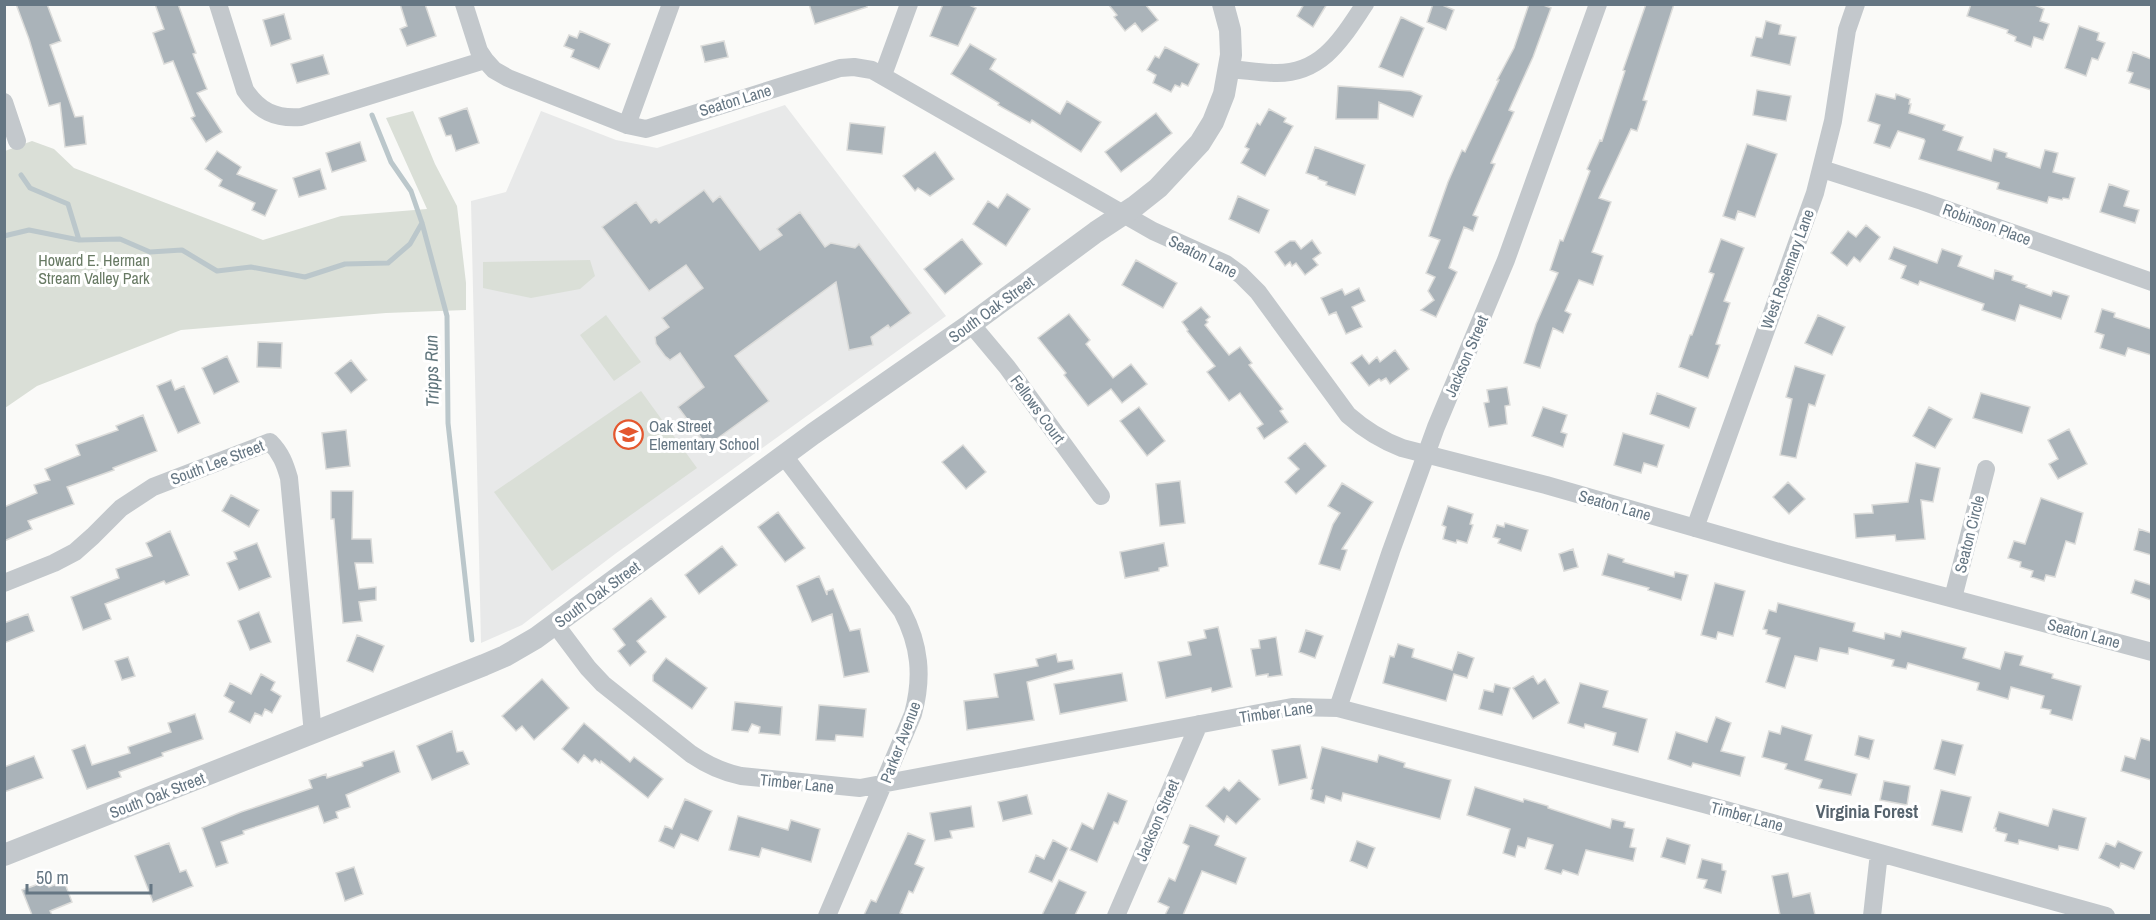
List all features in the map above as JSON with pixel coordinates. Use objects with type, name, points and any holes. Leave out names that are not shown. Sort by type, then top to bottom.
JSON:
[{"type":"street","points":[[218,4],[245,90],[252,101],[263,110],[287,118],[301,117],[485,60],[479,51],[464,4]]},
{"type":"street","points":[[627,125],[671,4]]},
{"type":"street","points":[[883,75],[909,4]]},
{"type":"street","name":"South Oak Street","points":[[4,855],[474,669],[523,646],[555,624],[784,456],[971,324],[1096,232],[1124,215],[1158,188],[1200,143],[1217,113],[1224,94],[1229,69],[1230,30],[1223,4]]},
{"type":"street","points":[[1229,69],[1278,73],[1312,64],[1338,44],[1365,4]]},
{"type":"street","name":"Jackson Street","points":[[1338,708],[1426,454],[1506,260],[1598,4]]},
{"type":"street","name":"West Rosemary Lane","points":[[1695,528],[1822,169],[1833,121],[1847,30],[1856,4]]},
{"type":"street","name":"Seaton Lane","points":[[485,60],[508,78],[627,125],[646,129],[840,68],[854,66],[872,70],[1153,231],[1226,264],[1258,292],[1348,415],[1365,430],[1385,441],[2151,652]]},
{"type":"street","points":[[4,102],[16,141]]},
{"type":"street","name":"Robinson Place","points":[[1822,169],[1922,201],[2151,282]]},
{"type":"street","name":"Fellows Court","points":[[971,324],[1007,367],[1101,496]]},
{"type":"street","name":"South Lee Street","points":[[4,583],[75,552],[121,508],[153,487],[270,442],[285,462],[289,478],[313,734]]},
{"type":"street","name":"Parker Avenue","points":[[784,456],[902,610],[918,651],[920,672],[913,714],[827,915]]},
{"type":"street","name":"Seaton Circle","points":[[1953,598],[1986,469]]},
{"type":"street","name":"Timber Lane","points":[[555,624],[603,684],[705,764],[741,776],[849,788],[883,785],[1292,707],[1338,708],[1681,798],[2106,915]]},
{"type":"street","name":"Jackson Street","points":[[1116,915],[1199,724]]},
{"type":"street","points":[[1872,915],[1879,853]]},
{"type":"shaded area","name":"Oak Street Elementary School","points":[[785,105],[946,316],[615,554],[522,625],[481,643],[471,201],[506,192],[541,111],[616,140],[657,148]]},
{"type":"green space","name":"Howard E. Herman Stream Valley Park","points":[[413,111],[435,164],[457,206],[466,283],[466,310],[386,313],[181,330],[37,386],[5,408],[5,151],[32,141],[54,149],[74,168],[263,240],[341,216],[427,209],[386,118]]},
{"type":"green space","points":[[590,260],[595,276],[580,289],[531,298],[483,288],[483,262]]},
{"type":"green space","points":[[606,315],[641,362],[614,381],[580,335]]},
{"type":"green space","points":[[641,391],[697,468],[552,571],[494,492]]},
{"type":"building","points":[[16,4],[47,4],[61,41],[50,45],[75,117],[83,116],[86,144],[65,147],[60,103],[49,106]]},
{"type":"building","points":[[155,4],[178,4],[196,53],[193,54],[207,89],[197,93],[222,132],[206,142],[191,118],[195,116],[173,61],[164,64],[153,33],[164,29]]},
{"type":"building","points":[[400,4],[425,4],[436,36],[407,46],[400,29],[407,26]]},
{"type":"building","points":[[809,4],[866,4],[867,7],[815,24]]},
{"type":"building","points":[[943,4],[967,4],[976,8],[958,46],[930,36]]},
{"type":"building","points":[[1108,4],[1145,4],[1158,20],[1142,32],[1135,23],[1125,31],[1114,17],[1117,15]]},
{"type":"building","points":[[1304,4],[1327,4],[1313,27],[1297,16]]},
{"type":"building","points":[[1433,4],[1440,4],[1454,10],[1446,30],[1427,22]]},
{"type":"building","points":[[1529,4],[1541,4],[1551,8],[1533,57],[1509,110],[1514,112],[1491,163],[1495,164],[1473,215],[1478,217],[1473,231],[1464,227],[1449,268],[1457,272],[1436,317],[1421,310],[1434,300],[1428,291],[1435,277],[1426,273],[1440,240],[1429,236],[1448,182],[1462,150],[1465,152],[1514,48]]},
{"type":"building","points":[[1646,4],[1674,4],[1643,100],[1647,101],[1637,131],[1631,129],[1599,198],[1611,202],[1592,252],[1603,256],[1593,285],[1579,280],[1565,311],[1571,314],[1563,333],[1553,328],[1540,368],[1524,363],[1536,324],[1558,273],[1550,270],[1560,240],[1563,241],[1590,171],[1587,169],[1600,140],[1602,141]]},
{"type":"building","points":[[1971,4],[2032,4],[2044,9],[2040,21],[2049,24],[2043,40],[2034,37],[2031,47],[2015,41],[2016,37],[2007,33],[2008,30],[1967,16]]},
{"type":"building","points":[[284,14],[291,39],[271,46],[263,20]]},
{"type":"building","points":[[1401,17],[1424,28],[1403,77],[1379,67]]},
{"type":"building","points":[[1766,21],[1781,25],[1779,34],[1796,37],[1790,65],[1751,56],[1756,37],[1762,38]]},
{"type":"building","points":[[2079,26],[2099,33],[2097,40],[2105,43],[2098,60],[2092,58],[2086,76],[2065,68]]},
{"type":"building","points":[[580,31],[610,44],[599,69],[571,57],[574,50],[564,46],[569,35],[577,38]]},
{"type":"building","points":[[724,41],[728,57],[705,62],[701,46]]},
{"type":"building","points":[[970,44],[996,59],[990,69],[1060,114],[1067,101],[1101,122],[1081,152],[1032,120],[1030,123],[998,105],[999,103],[951,74]]},
{"type":"building","points":[[1165,47],[1199,64],[1188,86],[1182,83],[1180,87],[1175,85],[1171,92],[1153,83],[1156,75],[1147,70],[1155,56],[1159,58]]},
{"type":"building","points":[[2133,52],[2151,59],[2151,90],[2129,83],[2133,73],[2127,71]]},
{"type":"building","points":[[323,55],[329,74],[297,83],[291,64]]},
{"type":"building","points":[[1338,86],[1411,91],[1422,96],[1413,117],[1379,102],[1378,119],[1336,119]]},
{"type":"building","points":[[1757,90],[1791,96],[1786,121],[1753,115]]},
{"type":"building","points":[[1876,94],[1895,99],[1896,94],[1910,99],[1909,113],[1945,125],[1943,130],[1963,137],[1958,150],[1991,161],[1994,149],[2007,153],[2006,157],[2040,168],[2045,150],[2058,153],[2053,172],[2075,178],[2069,199],[2049,197],[2047,203],[1997,189],[1999,183],[1919,159],[1924,139],[1898,131],[1890,148],[1874,143],[1880,125],[1868,121]]},
{"type":"building","points":[[467,108],[479,143],[456,151],[451,135],[446,136],[439,118]]},
{"type":"building","points":[[1269,109],[1286,118],[1284,122],[1293,126],[1265,176],[1241,163],[1249,149],[1245,147],[1257,123],[1260,125]]},
{"type":"building","points":[[1156,113],[1172,133],[1121,172],[1105,152]]},
{"type":"building","points":[[850,123],[885,127],[882,154],[847,150]]},
{"type":"building","points":[[360,142],[366,161],[332,172],[326,153]]},
{"type":"building","points":[[1747,144],[1777,154],[1755,217],[1738,211],[1735,220],[1723,216]]},
{"type":"building","points":[[1315,147],[1365,165],[1355,195],[1326,185],[1327,182],[1306,173]]},
{"type":"building","points":[[217,151],[241,167],[237,174],[277,190],[265,216],[252,210],[255,203],[219,186],[222,180],[205,169]]},
{"type":"building","points":[[935,152],[954,179],[930,196],[918,188],[915,191],[903,176]]},
{"type":"building","points":[[320,169],[326,189],[299,197],[293,178]]},
{"type":"building","points":[[2109,184],[2129,191],[2124,206],[2139,210],[2135,223],[2100,212]]},
{"type":"building","points":[[704,190],[713,202],[720,196],[760,250],[782,235],[777,229],[800,212],[825,247],[831,243],[855,248],[859,244],[911,313],[890,328],[888,325],[871,337],[873,345],[849,350],[836,282],[735,356],[769,401],[707,446],[678,407],[704,387],[680,353],[670,360],[656,344],[655,337],[669,327],[662,318],[703,288],[686,265],[649,291],[602,227],[636,202],[651,223],[656,219],[659,223]]},
{"type":"building","points":[[1007,194],[1030,209],[1006,246],[973,224],[988,201],[998,208]]},
{"type":"building","points":[[1238,196],[1269,210],[1259,233],[1229,219]]},
{"type":"building","points":[[1866,225],[1880,237],[1860,262],[1854,257],[1847,266],[1831,253],[1848,231],[1856,237]]},
{"type":"building","points":[[962,239],[982,264],[945,294],[924,269]]},
{"type":"building","points":[[1721,239],[1744,248],[1724,301],[1730,303],[1716,344],[1720,345],[1708,378],[1679,367],[1714,274],[1709,272]]},
{"type":"building","points":[[1312,240],[1321,253],[1313,259],[1318,265],[1305,275],[1296,263],[1292,266],[1290,262],[1285,266],[1275,252],[1290,241],[1295,241],[1301,249]]},
{"type":"building","points":[[1894,247],[1937,263],[1942,249],[1962,256],[1958,266],[1993,279],[1995,270],[2013,276],[2012,280],[2027,285],[2026,287],[2051,296],[2053,291],[2069,296],[2061,319],[2020,305],[2015,321],[1982,310],[1984,304],[1920,281],[1918,285],[1901,278],[1906,266],[1889,259]]},
{"type":"building","points":[[1136,260],[1177,283],[1163,308],[1122,285]]},
{"type":"building","points":[[1359,288],[1365,301],[1352,307],[1362,327],[1346,334],[1336,312],[1329,315],[1321,298],[1342,289],[1345,295]]},
{"type":"building","points":[[1201,307],[1210,317],[1206,320],[1208,322],[1205,325],[1229,355],[1240,347],[1252,363],[1249,365],[1283,409],[1280,411],[1288,422],[1264,439],[1257,428],[1263,424],[1240,393],[1229,401],[1207,372],[1215,366],[1182,322]]},
{"type":"building","points":[[2102,309],[2115,313],[2114,317],[2151,329],[2151,355],[2128,348],[2125,356],[2100,348],[2104,335],[2095,332]]},
{"type":"building","points":[[1069,314],[1090,340],[1086,344],[1113,378],[1131,364],[1147,384],[1122,403],[1111,389],[1088,406],[1064,375],[1066,373],[1038,338]]},
{"type":"building","points":[[1818,315],[1845,327],[1832,355],[1805,343]]},
{"type":"building","points":[[258,342],[282,343],[281,368],[257,367]]},
{"type":"building","points":[[1395,350],[1409,369],[1390,384],[1386,378],[1381,381],[1379,379],[1369,386],[1351,363],[1362,355],[1369,364],[1377,357],[1380,362]]},
{"type":"building","points":[[227,356],[239,382],[214,394],[202,368]]},
{"type":"building","points":[[351,360],[367,380],[351,393],[335,373]]},
{"type":"building","points":[[1795,366],[1825,375],[1815,406],[1809,404],[1796,458],[1780,455],[1792,399],[1786,397]]},
{"type":"building","points":[[171,380],[175,390],[184,386],[200,423],[178,433],[157,386]]},
{"type":"building","points":[[1507,387],[1510,405],[1505,406],[1507,424],[1489,427],[1484,403],[1489,402],[1487,390]]},
{"type":"building","points":[[1657,393],[1696,408],[1689,428],[1650,414]]},
{"type":"building","points":[[1981,393],[2030,407],[2022,433],[1973,418]]},
{"type":"building","points":[[1139,407],[1165,441],[1147,456],[1120,421]]},
{"type":"building","points":[[1543,407],[1567,415],[1561,432],[1567,434],[1563,447],[1532,436]]},
{"type":"building","points":[[1929,407],[1952,419],[1935,448],[1913,436]]},
{"type":"building","points":[[143,415],[157,451],[67,487],[74,504],[28,521],[32,529],[4,541],[4,507],[37,493],[34,485],[50,480],[45,469],[80,455],[76,445],[118,430],[116,426]]},
{"type":"building","points":[[2069,429],[2087,464],[2058,479],[2049,464],[2058,459],[2048,440]]},
{"type":"building","points":[[346,430],[350,466],[326,469],[322,433]]},
{"type":"building","points":[[1623,433],[1664,445],[1657,467],[1644,463],[1641,473],[1614,465]]},
{"type":"building","points":[[1305,443],[1326,466],[1296,494],[1285,482],[1299,469],[1288,458]]},
{"type":"building","points":[[963,445],[986,472],[966,489],[942,462]]},
{"type":"building","points":[[1916,463],[1940,468],[1933,502],[1921,500],[1925,539],[1896,541],[1895,535],[1856,538],[1854,514],[1873,513],[1872,505],[1908,502]]},
{"type":"building","points":[[1180,481],[1185,523],[1160,526],[1156,484]]},
{"type":"building","points":[[1788,482],[1805,499],[1789,514],[1773,497]]},
{"type":"building","points":[[1342,483],[1373,502],[1342,549],[1347,550],[1340,570],[1319,564],[1333,524],[1340,513],[1328,506]]},
{"type":"building","points":[[331,491],[353,491],[352,539],[371,539],[373,563],[355,563],[359,589],[376,587],[376,600],[359,602],[362,621],[343,623],[334,519],[331,519]]},
{"type":"building","points":[[231,495],[259,510],[249,527],[222,511]]},
{"type":"building","points":[[2041,498],[2083,513],[2075,544],[2066,541],[2055,577],[2046,575],[2044,581],[2031,577],[2033,571],[2020,567],[2021,562],[2008,558],[2014,541],[2025,544]]},
{"type":"building","points":[[1448,506],[1473,514],[1470,524],[1473,525],[1467,543],[1457,540],[1456,543],[1443,539],[1446,527],[1442,525]]},
{"type":"building","points":[[778,512],[805,548],[785,562],[758,527]]},
{"type":"building","points":[[1505,523],[1528,530],[1521,551],[1498,543],[1500,539],[1493,537],[1497,525],[1504,527]]},
{"type":"building","points":[[2139,529],[2151,533],[2151,555],[2134,550]]},
{"type":"building","points":[[170,531],[189,575],[166,584],[164,581],[105,604],[111,619],[83,630],[71,597],[119,578],[116,569],[152,556],[146,543]]},
{"type":"building","points":[[257,543],[271,577],[239,590],[227,563],[237,559],[234,552]]},
{"type":"building","points":[[1164,543],[1168,566],[1159,568],[1159,571],[1125,578],[1120,552]]},
{"type":"building","points":[[722,546],[737,565],[699,594],[685,575]]},
{"type":"building","points":[[1573,549],[1578,567],[1564,571],[1559,554]]},
{"type":"building","points":[[1608,554],[1624,559],[1623,562],[1674,577],[1675,572],[1688,575],[1681,600],[1602,575]]},
{"type":"building","points":[[819,576],[827,595],[827,591],[833,589],[850,631],[860,629],[869,672],[844,677],[832,614],[812,622],[797,586]]},
{"type":"building","points":[[2135,580],[2151,585],[2151,600],[2131,593]]},
{"type":"building","points":[[1715,583],[1745,591],[1733,636],[1718,632],[1716,639],[1701,635]]},
{"type":"building","points":[[651,598],[666,617],[637,641],[646,652],[630,666],[618,651],[625,645],[613,629]]},
{"type":"building","points":[[1778,603],[1855,623],[1853,631],[1884,639],[1885,633],[1900,637],[1902,631],[1966,648],[1963,658],[2000,669],[2005,652],[2023,656],[2020,665],[2053,674],[2052,678],[2081,686],[2072,720],[2050,714],[2051,710],[2041,708],[2044,696],[2011,687],[2008,699],[1977,690],[1979,683],[1908,663],[1906,669],[1892,666],[1894,660],[1849,648],[1848,654],[1820,648],[1817,661],[1795,656],[1785,688],[1766,682],[1780,638],[1766,634],[1767,630],[1763,629],[1769,610],[1776,612]]},
{"type":"building","points":[[259,612],[271,642],[250,650],[238,621]]},
{"type":"building","points":[[28,614],[34,631],[4,643],[4,623]]},
{"type":"building","points":[[1218,627],[1232,687],[1212,692],[1211,688],[1166,698],[1158,662],[1191,655],[1188,642],[1206,638],[1204,630]]},
{"type":"building","points":[[1306,630],[1323,636],[1315,658],[1299,652]]},
{"type":"building","points":[[357,635],[384,646],[373,672],[347,661]]},
{"type":"building","points":[[1276,637],[1282,675],[1256,676],[1251,649],[1260,648],[1259,640]]},
{"type":"building","points":[[1398,644],[1414,649],[1412,657],[1452,670],[1458,652],[1474,658],[1467,678],[1454,674],[1446,701],[1383,683],[1390,656],[1394,657]]},
{"type":"building","points":[[1056,654],[1058,662],[1072,660],[1074,669],[1027,682],[1034,720],[967,730],[964,701],[998,697],[994,674],[1038,666],[1036,659]]},
{"type":"building","points":[[128,657],[135,676],[122,680],[115,661]]},
{"type":"building","points":[[666,658],[707,688],[692,709],[653,681],[653,675]]},
{"type":"building","points":[[1122,673],[1127,701],[1060,714],[1054,684]]},
{"type":"building","points":[[261,674],[275,682],[271,690],[281,696],[272,713],[265,709],[262,716],[255,713],[250,723],[229,712],[234,702],[224,696],[230,683],[251,694]]},
{"type":"building","points":[[1533,676],[1538,684],[1545,679],[1559,703],[1533,719],[1513,688]]},
{"type":"building","points":[[542,679],[569,708],[534,740],[522,726],[516,731],[502,716]]},
{"type":"building","points":[[1580,683],[1608,691],[1603,707],[1647,719],[1638,752],[1613,745],[1616,733],[1585,724],[1584,728],[1568,723]]},
{"type":"building","points":[[1495,684],[1510,688],[1502,715],[1479,709],[1484,690],[1493,692]]},
{"type":"building","points":[[735,702],[782,707],[780,735],[759,733],[760,727],[752,724],[748,732],[732,730]]},
{"type":"building","points":[[819,705],[866,709],[863,737],[836,735],[835,741],[816,740]]},
{"type":"building","points":[[195,714],[203,739],[162,753],[163,756],[119,772],[121,777],[87,789],[72,750],[85,745],[92,765],[130,753],[128,747],[171,732],[168,723]]},
{"type":"building","points":[[1716,717],[1731,723],[1721,751],[1745,757],[1740,776],[1693,763],[1691,767],[1668,759],[1676,732],[1707,742]]},
{"type":"building","points":[[584,723],[630,762],[634,757],[663,779],[648,798],[601,761],[600,763],[595,759],[592,762],[584,755],[578,763],[562,749]]},
{"type":"building","points":[[1782,726],[1812,735],[1805,760],[1857,774],[1851,795],[1819,788],[1822,780],[1785,769],[1787,764],[1762,757],[1769,731],[1780,734]]},
{"type":"building","points":[[452,731],[457,752],[463,751],[469,764],[432,780],[417,746]]},
{"type":"building","points":[[1859,736],[1874,740],[1869,759],[1855,755]]},
{"type":"building","points":[[2141,738],[2151,741],[2151,780],[2121,771],[2125,756],[2135,759]]},
{"type":"building","points":[[1942,740],[1963,745],[1955,775],[1934,769]]},
{"type":"building","points":[[1300,745],[1307,778],[1279,785],[1272,750]]},
{"type":"building","points":[[1322,747],[1377,762],[1379,755],[1405,763],[1404,767],[1451,780],[1440,819],[1343,793],[1341,801],[1326,796],[1324,803],[1311,799],[1313,790],[1311,789]]},
{"type":"building","points":[[394,751],[400,772],[346,795],[350,807],[336,812],[338,818],[324,823],[318,806],[243,831],[244,834],[221,842],[228,863],[216,867],[202,828],[312,788],[309,780],[326,774],[327,778],[363,766],[362,762]]},
{"type":"building","points":[[34,756],[43,778],[4,792],[4,767]]},
{"type":"building","points":[[1239,780],[1260,799],[1236,824],[1227,816],[1224,822],[1206,806],[1224,787],[1229,791]]},
{"type":"building","points":[[1884,781],[1910,786],[1907,805],[1880,800]]},
{"type":"building","points":[[1475,787],[1523,802],[1524,799],[1548,806],[1548,808],[1610,828],[1612,819],[1625,822],[1624,827],[1634,829],[1630,847],[1636,848],[1633,861],[1586,850],[1578,875],[1563,870],[1561,874],[1545,869],[1553,845],[1528,838],[1525,848],[1518,846],[1515,857],[1503,853],[1510,829],[1467,815]]},
{"type":"building","points":[[1941,790],[1971,797],[1962,832],[1932,825]]},
{"type":"building","points":[[1108,793],[1127,801],[1118,824],[1114,822],[1097,862],[1070,850],[1082,823],[1093,829]]},
{"type":"building","points":[[1027,795],[1032,814],[1003,821],[998,802]]},
{"type":"building","points":[[685,799],[712,811],[698,841],[681,834],[674,848],[659,841],[665,826],[672,829]]},
{"type":"building","points":[[971,806],[974,827],[950,831],[952,838],[935,841],[930,813]]},
{"type":"building","points":[[2053,809],[2086,818],[2078,850],[2059,846],[2058,850],[2019,840],[2018,844],[2005,841],[2007,834],[1996,831],[1994,828],[1999,812],[2048,826]]},
{"type":"building","points":[[738,816],[788,830],[791,820],[820,829],[811,862],[762,848],[759,857],[729,850]]},
{"type":"building","points":[[1190,825],[1219,836],[1215,845],[1246,858],[1236,884],[1202,871],[1183,915],[1165,915],[1169,907],[1158,902],[1169,878],[1175,881],[1189,846],[1183,843]]},
{"type":"building","points":[[908,833],[925,840],[915,864],[924,868],[913,893],[909,891],[900,913],[904,915],[864,915],[871,900],[876,902]]},
{"type":"building","points":[[1667,838],[1690,845],[1685,864],[1661,857]]},
{"type":"building","points":[[1053,840],[1068,848],[1052,882],[1029,872],[1036,855],[1044,859]]},
{"type":"building","points":[[1357,841],[1375,848],[1367,868],[1350,861]]},
{"type":"building","points":[[2118,841],[2142,852],[2134,869],[2121,863],[2119,868],[2099,858],[2106,843],[2115,847]]},
{"type":"building","points":[[169,843],[180,872],[186,870],[193,886],[153,902],[135,856]]},
{"type":"building","points":[[1702,859],[1722,864],[1722,870],[1726,871],[1721,893],[1704,888],[1707,880],[1697,878]]},
{"type":"building","points":[[354,867],[363,894],[345,901],[336,873]]},
{"type":"building","points":[[1788,873],[1793,897],[1810,893],[1815,915],[1780,915],[1772,876]]},
{"type":"building","points":[[1059,880],[1086,892],[1075,915],[1042,915]]},
{"type":"building","points":[[47,881],[49,887],[64,881],[72,902],[50,911],[52,915],[32,915],[22,890]]},
{"type":"waterway","name":"Tripps Run","points":[[372,115],[391,162],[411,191],[447,316],[448,423],[472,640]]},
{"type":"waterway","points":[[21,175],[30,188],[68,204],[79,240]]},
{"type":"waterway","points":[[4,236],[29,230],[79,240],[120,239],[150,252],[182,250],[217,271],[251,267],[305,277],[345,264],[388,263],[410,244],[422,223]]},
{"type":"place","name":"Oak Street Elementary School","points":[[628,435]]},
{"type":"district","name":"Virginia Forest","points":[[1867,812]]}]
